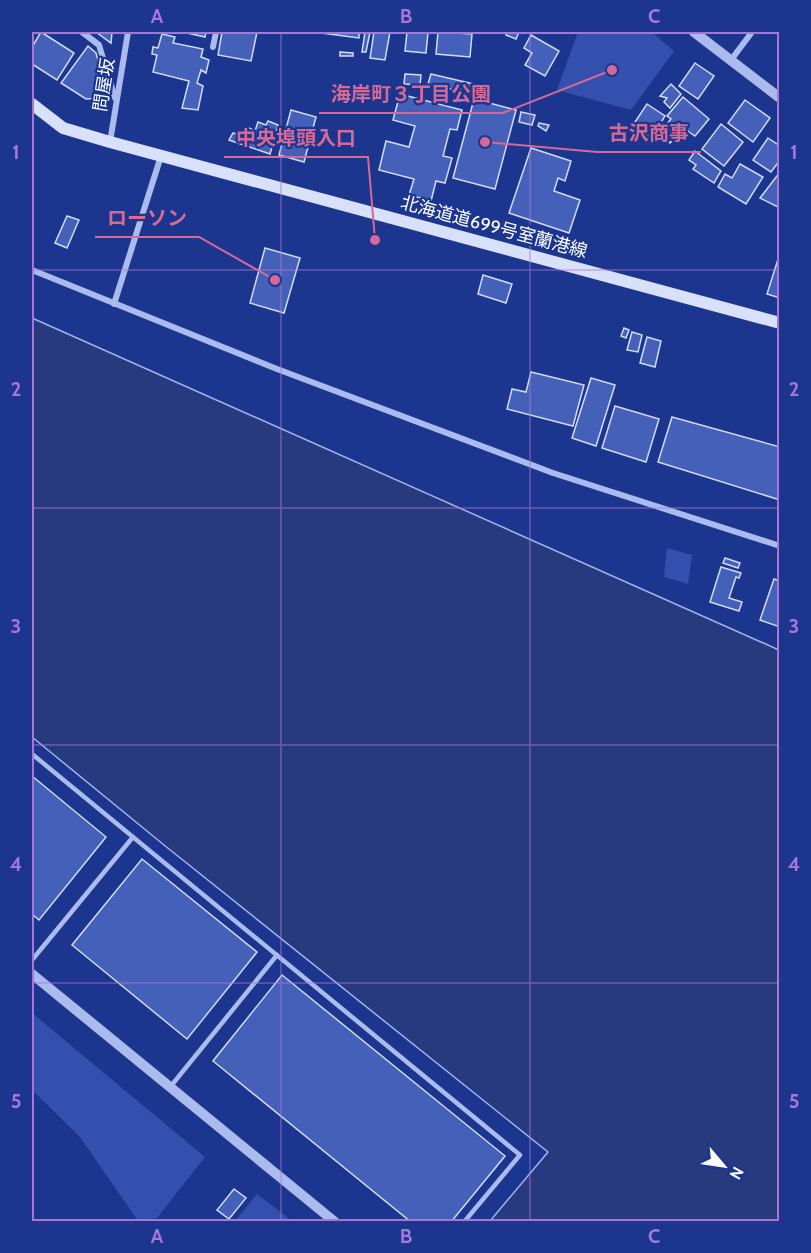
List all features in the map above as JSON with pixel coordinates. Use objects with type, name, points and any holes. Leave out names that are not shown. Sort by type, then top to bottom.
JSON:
[{"type":"main road","name":"北海道道699号室蘭港線","points":[[32,104],[63,128],[110,142],[780,323]]},
{"type":"street","points":[[82,32],[99,45],[116,102]]},
{"type":"street","name":"問屋坂","points":[[110,142],[128,32]]},
{"type":"street","points":[[213,48],[216,32]]},
{"type":"street","points":[[694,32],[780,98]]},
{"type":"street","points":[[731,60],[752,32]]},
{"type":"street","points":[[114,304],[161,156]]},
{"type":"street","points":[[32,270],[277,369],[553,473],[780,546]]},
{"type":"street","points":[[32,974],[335,1221]]},
{"type":"lane","points":[[32,754],[520,1155],[464,1221]]},
{"type":"lane","points":[[32,960],[133,837]]},
{"type":"lane","points":[[170,1087],[277,955]]},
{"type":"shaded area","points":[[578,32],[649,32],[674,51],[631,110],[557,90]]},
{"type":"shaded area","points":[[32,318],[779,650],[779,1221],[490,1221],[548,1152],[32,737]]},
{"type":"shaded area","points":[[667,548],[692,555],[688,584],[664,577]]},
{"type":"shaded area","points":[[32,1013],[205,1157],[157,1218],[138,1221],[80,1137],[32,1090]]},
{"type":"shaded area","points":[[257,1194],[292,1221],[235,1221]]},
{"type":"building","points":[[41,32],[74,53],[57,80],[32,64],[32,47]]},
{"type":"building","points":[[96,32],[112,32],[111,43]]},
{"type":"building","points":[[183,32],[206,32],[205,37]]},
{"type":"building","points":[[222,32],[257,32],[251,61],[218,55]]},
{"type":"building","points":[[359,32],[359,38],[322,33]]},
{"type":"building","points":[[365,32],[370,32],[366,52],[362,52]]},
{"type":"building","points":[[374,32],[390,32],[385,60],[370,58]]},
{"type":"building","points":[[407,32],[428,32],[426,53],[405,51]]},
{"type":"building","points":[[438,32],[472,34],[470,57],[436,54]]},
{"type":"building","points":[[507,32],[519,32],[516,39],[506,35]]},
{"type":"building","points":[[162,34],[175,37],[173,43],[203,49],[201,57],[209,60],[206,73],[201,70],[197,83],[203,86],[198,110],[182,108],[189,81],[153,72],[157,55],[152,54],[153,47],[158,48]]},
{"type":"building","points":[[531,35],[559,51],[545,76],[525,65],[532,53],[524,48]]},
{"type":"building","points":[[88,46],[96,53],[104,82],[101,98],[86,99],[61,83]]},
{"type":"building","points":[[340,52],[353,53],[353,56],[340,56]]},
{"type":"building","points":[[695,63],[714,76],[698,99],[679,86]]},
{"type":"building","points":[[405,74],[421,75],[420,85],[404,84]]},
{"type":"building","points":[[431,74],[474,84],[472,94],[428,84]]},
{"type":"building","points":[[671,84],[681,94],[670,108],[664,102],[667,98],[660,96]]},
{"type":"building","points":[[400,94],[462,110],[457,130],[450,129],[443,156],[452,158],[445,183],[436,181],[431,201],[409,195],[414,179],[379,170],[386,141],[409,147],[415,126],[393,120]]},
{"type":"building","points":[[683,97],[709,119],[695,136],[683,128],[670,143],[659,134],[671,119],[667,116]]},
{"type":"building","points":[[474,99],[516,110],[495,189],[453,178]]},
{"type":"building","points":[[745,100],[770,118],[753,142],[728,123]]},
{"type":"building","points":[[647,104],[665,116],[650,140],[631,128]]},
{"type":"building","points":[[291,110],[316,117],[304,162],[279,155]]},
{"type":"building","points":[[521,112],[535,115],[532,125],[519,122]]},
{"type":"building","points":[[268,121],[278,125],[270,154],[229,140],[233,133],[243,136],[249,128],[255,131],[258,122],[266,125]]},
{"type":"building","points":[[539,123],[549,125],[546,131],[538,126]]},
{"type":"building","points":[[721,124],[743,142],[724,166],[702,149]]},
{"type":"building","points":[[768,138],[780,146],[780,160],[771,172],[753,160]]},
{"type":"building","points":[[531,148],[571,161],[565,181],[558,178],[554,191],[580,200],[569,233],[509,213]]},
{"type":"building","points":[[695,151],[721,171],[714,183],[693,169],[696,165],[689,160]]},
{"type":"building","points":[[740,164],[763,177],[746,204],[718,187],[725,174],[732,178]]},
{"type":"building","points":[[780,172],[780,208],[760,198]]},
{"type":"building","points":[[67,216],[79,220],[67,248],[55,243]]},
{"type":"building","points":[[265,248],[300,258],[284,313],[250,303]]},
{"type":"building","points":[[780,253],[780,298],[767,294]]},
{"type":"building","points":[[483,275],[512,284],[506,303],[478,294]]},
{"type":"building","points":[[624,328],[629,330],[626,338],[621,336]]},
{"type":"building","points":[[632,332],[642,335],[638,352],[627,350]]},
{"type":"building","points":[[647,337],[661,341],[655,367],[640,363]]},
{"type":"building","points":[[531,372],[584,385],[573,426],[507,409],[512,389],[526,392]]},
{"type":"building","points":[[591,378],[615,385],[596,446],[572,438]]},
{"type":"building","points":[[615,406],[659,419],[646,462],[602,448]]},
{"type":"building","points":[[672,417],[780,447],[780,500],[658,462]]},
{"type":"building","points":[[725,558],[740,563],[738,568],[723,563]]},
{"type":"building","points":[[721,567],[741,573],[739,578],[736,577],[729,598],[742,602],[739,611],[710,602]]},
{"type":"building","points":[[774,579],[780,581],[780,627],[760,620]]},
{"type":"building","points":[[32,776],[106,837],[39,920],[32,914]]},
{"type":"building","points":[[142,859],[257,952],[187,1039],[72,945]]},
{"type":"building","points":[[282,975],[505,1156],[451,1222],[411,1222],[213,1061]]},
{"type":"building","points":[[234,1189],[246,1198],[229,1219],[217,1210]]},
{"type":"place","name":"海岸町３丁目公園","points":[[612,70]]},
{"type":"place","name":"古沢商事","points":[[485,142]]},
{"type":"place","name":"中央埠頭入口","points":[[375,240]]},
{"type":"place","name":"ローソン","points":[[275,280]]}]
